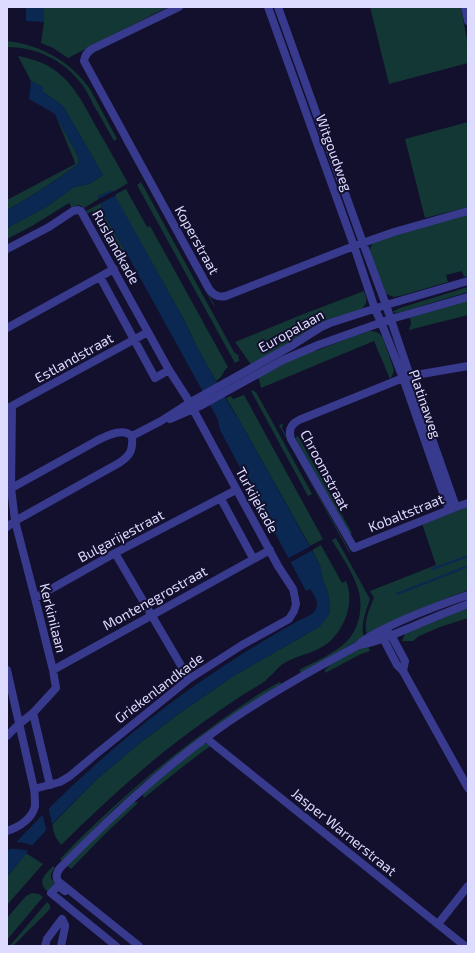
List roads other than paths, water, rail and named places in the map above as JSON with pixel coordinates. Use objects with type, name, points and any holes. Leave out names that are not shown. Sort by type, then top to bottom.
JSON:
[{"type":"street","name":"Koperstraat","points":[[179,7],[92,49],[85,56],[84,61],[209,289],[214,295],[222,297],[226,296],[354,246],[394,232],[468,211]]},
{"type":"street","name":"Witgoudweg","points":[[268,7],[354,246],[375,309]]},
{"type":"street","name":"Witgoudweg","points":[[278,7],[386,305]]},
{"type":"street","points":[[465,7],[468,21]]},
{"type":"street","name":"Ruslandkade","points":[[7,249],[48,227],[73,211],[81,211],[169,370],[191,406]]},
{"type":"street","points":[[7,328],[114,269]]},
{"type":"street","name":"Ruslandkade","points":[[100,277],[155,378],[169,370]]},
{"type":"street","name":"Europalaan","points":[[226,387],[321,327],[330,323],[468,281]]},
{"type":"street","name":"Europalaan","points":[[132,436],[161,421],[173,418],[191,406],[226,387],[296,354],[381,322],[468,297]]},
{"type":"street","name":"Platinaweg","points":[[386,305],[406,377],[452,508]]},
{"type":"street","name":"Platinaweg","points":[[375,309],[406,377]]},
{"type":"street","name":"Estlandstraat","points":[[10,408],[148,332]]},
{"type":"street","points":[[406,377],[468,366]]},
{"type":"street","name":"Chroomstraat","points":[[354,548],[291,438],[290,431],[293,424],[300,420],[406,377]]},
{"type":"street","name":"Turkijekade","points":[[191,406],[278,566],[293,589],[296,604]]},
{"type":"street","name":"Kerkinilaan","points":[[7,736],[56,688],[53,670],[15,521],[9,489],[10,408]]},
{"type":"street","points":[[7,528],[15,521],[126,458],[131,450],[132,436],[128,433],[111,434],[9,489]]},
{"type":"street","name":"Bulgarijestraat","points":[[35,598],[115,553],[236,490]]},
{"type":"street","points":[[221,499],[253,558]]},
{"type":"street","name":"Kobaltstraat","points":[[354,548],[452,508],[468,503]]},
{"type":"street","name":"Montenegrostraat","points":[[53,670],[253,558],[270,550]]},
{"type":"street","points":[[115,553],[188,678]]},
{"type":"street","points":[[139,946],[58,881],[56,876],[60,868],[99,828],[162,772],[206,738],[264,698],[357,646],[364,640],[384,629],[406,618],[468,595]]},
{"type":"street","name":"Griekenlandkade","points":[[34,789],[60,782],[70,776],[188,678],[242,645],[289,619],[296,604]]},
{"type":"street","points":[[357,646],[392,635],[468,604]]},
{"type":"street","points":[[384,629],[392,635],[405,661],[403,670]]},
{"type":"street","points":[[384,629],[383,638],[398,665],[403,670],[468,788]]},
{"type":"street","points":[[7,670],[34,789],[34,806],[31,814],[26,821],[7,831]]},
{"type":"street","points":[[32,713],[50,784]]},
{"type":"street","name":"Jasper Warnerstraat","points":[[206,738],[465,946]]},
{"type":"street","points":[[116,946],[51,893],[58,886],[134,946]]},
{"type":"street","points":[[438,924],[468,886]]},
{"type":"street","points":[[45,946],[46,939],[62,919],[65,927],[61,946]]},
{"type":"water","points":[[26,7],[44,7],[44,22],[26,21]]},
{"type":"water","points":[[31,81],[43,87],[43,92],[63,106],[103,175],[89,184],[74,187],[46,207],[7,228],[7,210],[44,188],[79,163],[78,156],[55,114],[29,99]]},
{"type":"water","points":[[112,190],[183,318],[198,349],[320,565],[323,581],[328,593],[330,612],[319,627],[232,677],[140,743],[97,779],[60,816],[36,841],[7,877],[7,852],[89,770],[148,720],[179,697],[211,674],[252,648],[286,627],[312,614],[317,605],[316,599],[311,590],[306,591],[220,430],[218,420],[202,390],[103,213],[101,208],[102,205],[98,196]]},
{"type":"waterway","points":[[432,569],[468,556]]},
{"type":"waterway","points":[[397,594],[466,567]]}]
